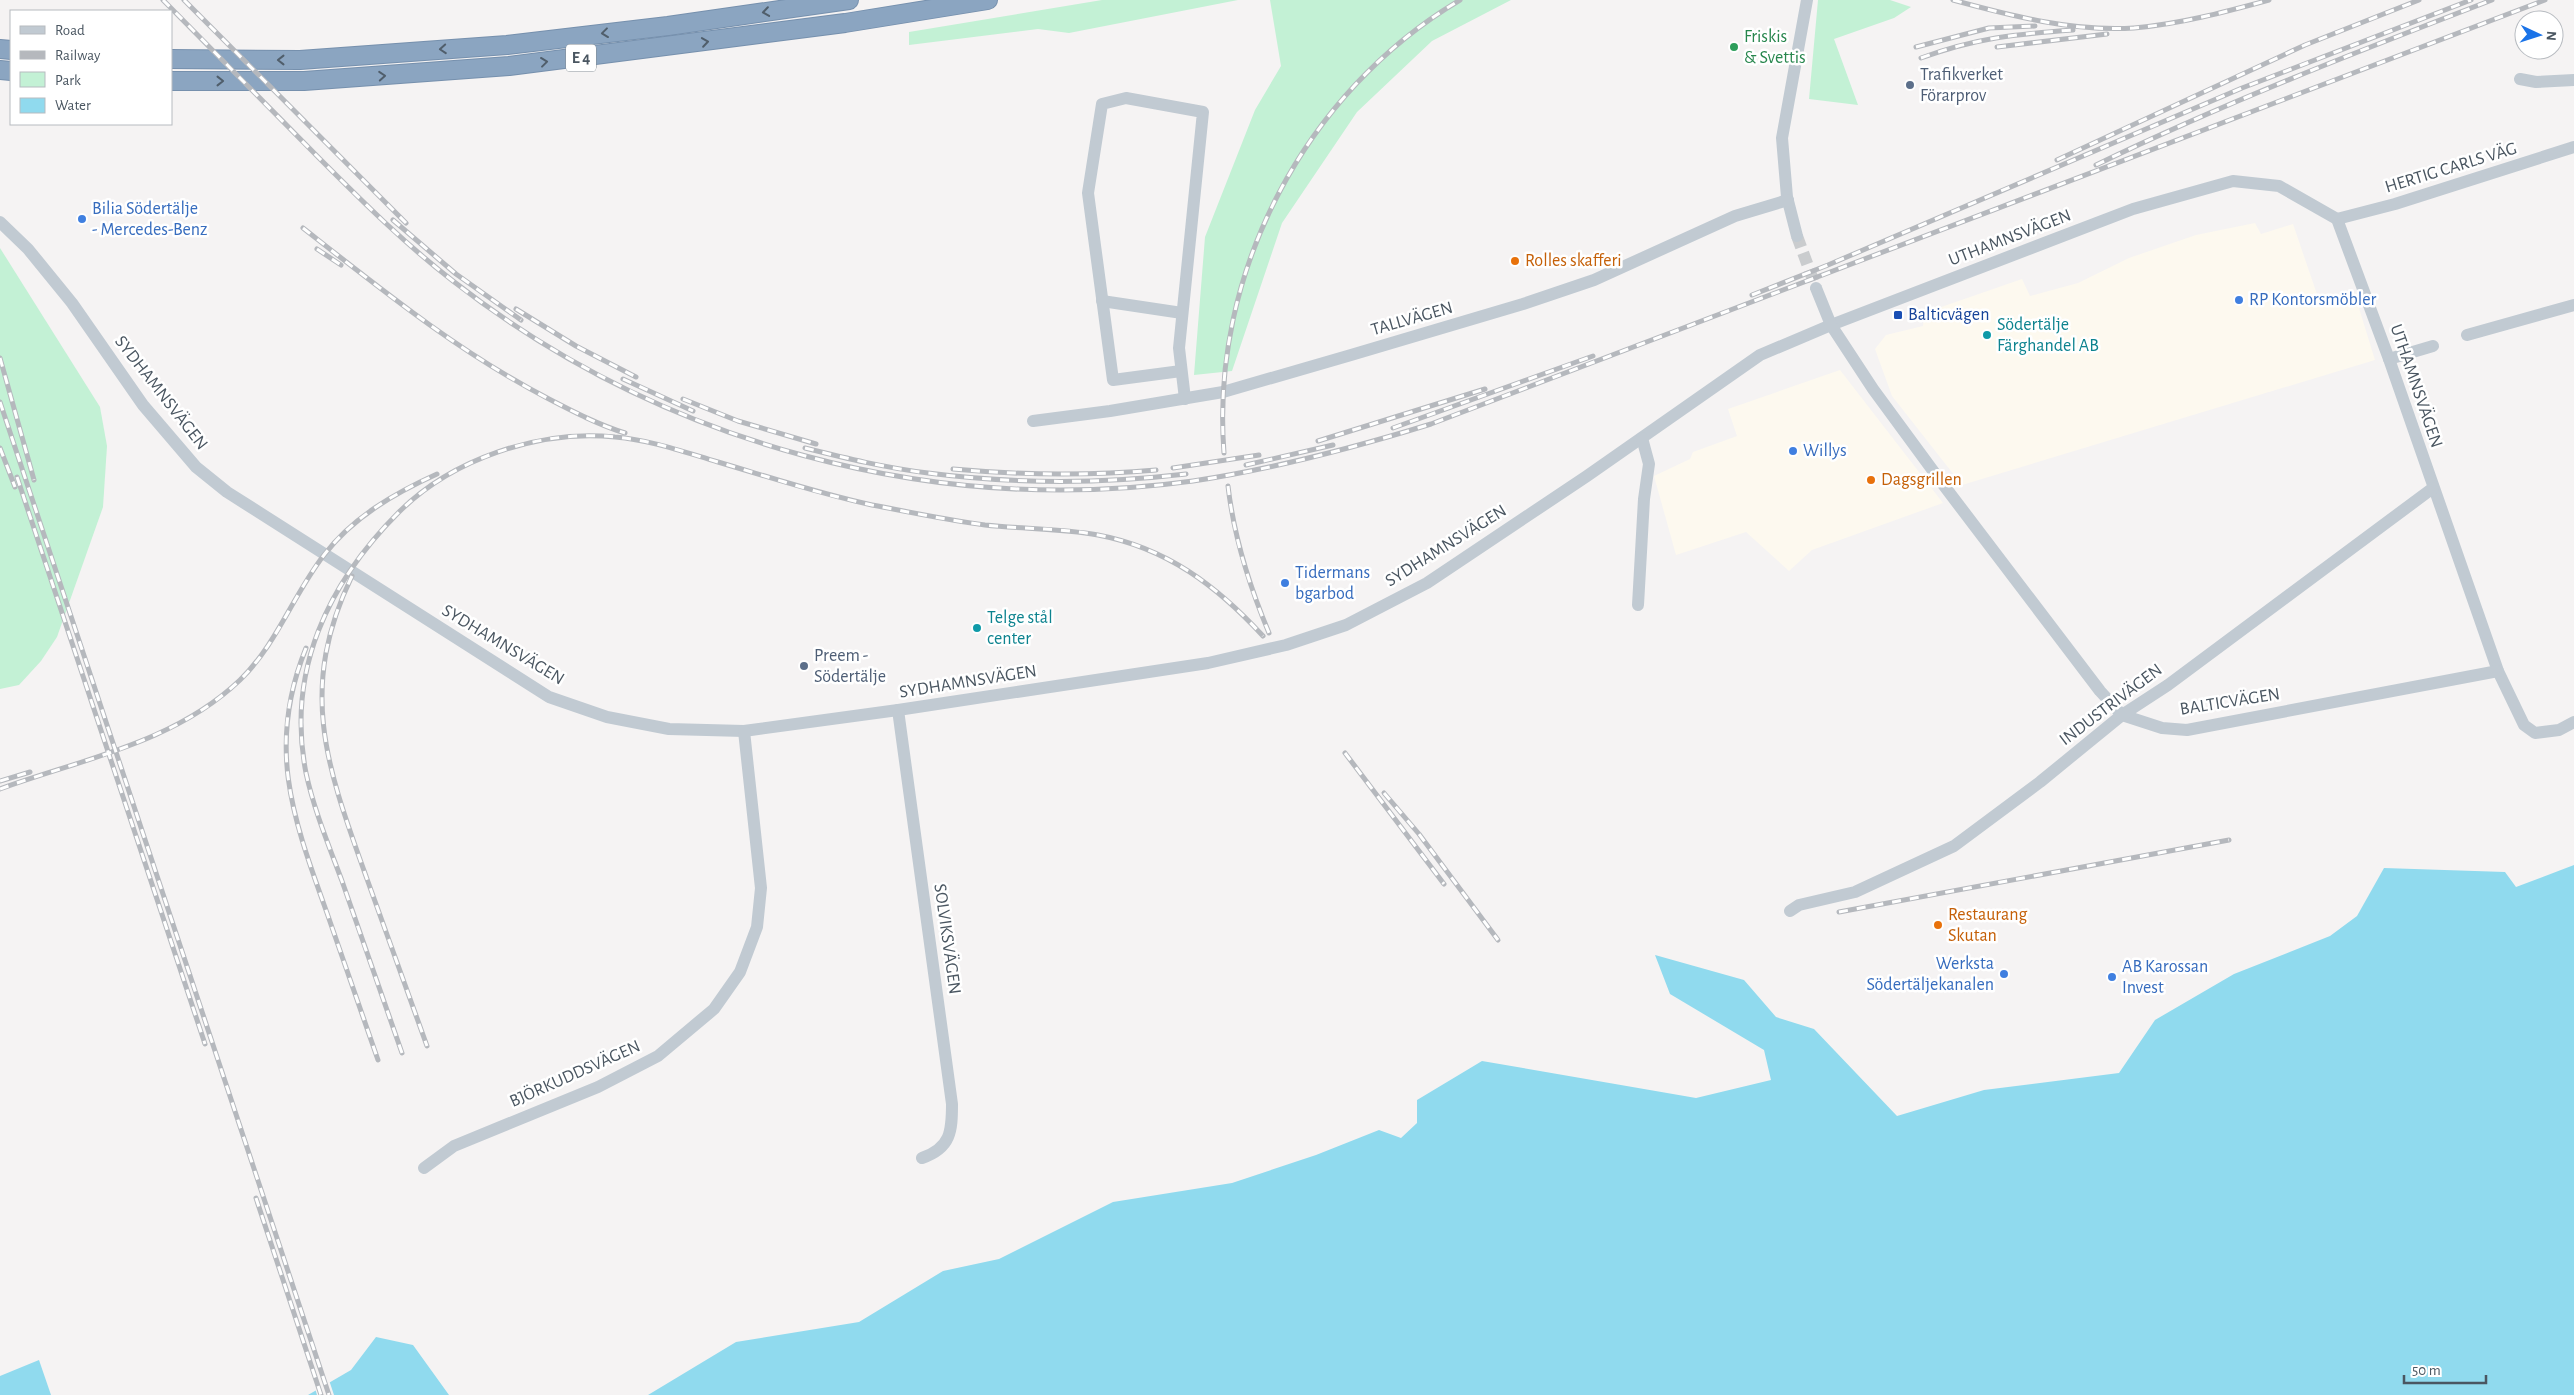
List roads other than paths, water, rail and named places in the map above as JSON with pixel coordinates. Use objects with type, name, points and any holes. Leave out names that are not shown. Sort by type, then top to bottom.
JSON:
[{"type":"highway","name":"E 4","points":[[172,59],[300,60],[507,45],[668,26],[849,0]]},
{"type":"highway","name":"E 4","points":[[172,81],[304,81],[509,66],[836,24],[988,0]]},
{"type":"street","points":[[1797,236],[1788,200],[1782,138],[1807,0]]},
{"type":"street","points":[[2520,79],[2536,82],[2574,80]]},
{"type":"street","points":[[1181,371],[1113,380],[1088,193],[1102,104],[1126,98],[1203,112],[1179,348],[1185,399]]},
{"type":"street","name":"HERTIG CARLS VÄG","points":[[2337,219],[2395,204],[2574,147]]},
{"type":"street","name":"UTHAMNSVÄGEN","points":[[1831,325],[2133,209],[2233,181],[2279,186],[2337,219],[2389,359],[2498,671],[2524,725],[2536,733],[2559,730],[2574,722]]},
{"type":"street","name":"TALLVÄGEN","points":[[1033,421],[1223,392],[1523,304],[1594,280],[1734,216],[1788,200]]},
{"type":"street","name":"SYDHAMNSVÄGEN","points":[[0,222],[28,249],[72,303],[143,405],[196,467],[227,492],[549,697],[607,717],[669,730],[744,731],[898,710],[1208,663],[1286,645],[1346,625],[1427,583],[1642,438],[1760,355],[1831,325]]},
{"type":"street","name":"BALTICVÄGEN","points":[[1816,288],[1831,325],[1942,483],[2100,691],[2122,715],[2162,728],[2187,730],[2498,671]]},
{"type":"street","points":[[1102,301],[1182,313]]},
{"type":"street","points":[[2467,335],[2574,305]]},
{"type":"street","points":[[2389,359],[2433,346]]},
{"type":"street","points":[[1638,605],[1644,499],[1649,464],[1642,438]]},
{"type":"street","name":"INDUSTRIVÄGEN","points":[[1790,911],[1799,905],[1855,892],[1954,846],[2040,782],[2122,715],[2168,685],[2433,488]]},
{"type":"street","name":"SOLVIKSVÄGEN","points":[[898,710],[952,1104],[952,1131],[943,1146],[932,1155],[922,1158]]},
{"type":"street","name":"BJÖRKUDDSVÄGEN","points":[[424,1168],[454,1146],[598,1087],[658,1056],[714,1010],[740,972],[757,927],[761,888],[744,731]]},
{"type":"water","points":[[2574,865],[2574,1395],[648,1395],[736,1342],[859,1322],[943,1271],[999,1259],[1113,1202],[1232,1183],[1316,1155],[1379,1130],[1401,1138],[1417,1123],[1417,1100],[1482,1061],[1696,1098],[1771,1080],[1764,1050],[1670,994],[1655,955],[1744,980],[1776,1017],[1814,1029],[1897,1116],[1984,1090],[2119,1073],[2155,1020],[2234,974],[2330,936],[2357,916],[2384,868],[2505,872],[2516,887]]},
{"type":"water","points":[[376,1337],[413,1345],[449,1395],[308,1395],[351,1370]]},
{"type":"water","points":[[39,1360],[51,1395],[0,1395],[0,1376]]},
{"type":"tunnel","points":[[1797,236],[1816,288]]},
{"type":"railway","points":[[163,0],[352,191],[418,252],[453,281],[534,338],[620,386],[709,425],[803,455],[899,476],[996,488],[1095,489],[1193,481],[1223,476],[1283,464],[1431,424],[2545,0]]},
{"type":"railway","points":[[184,0],[406,223]]},
{"type":"railway","points":[[1224,453],[1224,386],[1233,319],[1252,255],[1279,194],[1314,136],[1356,84],[1405,38],[1460,0]]},
{"type":"railway","points":[[1953,0],[2043,22],[2111,29],[2185,21],[2269,0]]},
{"type":"railway","points":[[2057,160],[2305,45],[2419,0]]},
{"type":"railway","points":[[1752,295],[1828,265],[2242,88],[2471,0]]},
{"type":"railway","points":[[2096,165],[2242,99],[2492,0]]},
{"type":"railway","points":[[1916,47],[1989,28],[2035,26]]},
{"type":"railway","points":[[1921,58],[1978,41],[2033,33],[2073,30]]},
{"type":"railway","points":[[1997,47],[2107,34]]},
{"type":"railway","points":[[393,220],[456,274],[521,320]]},
{"type":"railway","points":[[303,228],[422,320],[484,362],[568,409],[625,433]]},
{"type":"railway","points":[[317,249],[341,265]]},
{"type":"railway","points":[[516,309],[576,346],[636,377]]},
{"type":"railway","points":[[1393,428],[1593,356]]},
{"type":"railway","points":[[0,358],[34,480]]},
{"type":"railway","points":[[623,379],[693,411]]},
{"type":"railway","points":[[1318,441],[1485,389]]},
{"type":"railway","points":[[683,399],[738,421],[816,444]]},
{"type":"railway","points":[[0,402],[329,1395]]},
{"type":"railway","points":[[402,1053],[313,801],[306,773],[301,735],[302,699],[308,664],[318,631],[333,599],[352,568],[374,539],[420,493],[471,463],[528,443],[557,438],[615,437],[667,447],[814,491],[872,505],[985,525],[1070,531],[1098,535],[1123,541],[1168,559],[1209,585],[1263,636]]},
{"type":"railway","points":[[1246,465],[1333,445]]},
{"type":"railway","points":[[0,448],[15,487]]},
{"type":"railway","points":[[805,448],[897,468],[960,477],[1025,481],[1089,481],[1186,474]]},
{"type":"railway","points":[[1173,468],[1259,455]]},
{"type":"railway","points":[[953,469],[1003,473],[1054,474],[1156,470]]},
{"type":"railway","points":[[0,789],[126,747],[157,734],[214,702],[253,666],[275,635],[313,570],[335,541],[376,507],[406,489],[437,474]]},
{"type":"railway","points":[[17,477],[205,1044]]},
{"type":"railway","points":[[1228,486],[1234,524],[1243,561],[1269,633]]},
{"type":"railway","points":[[352,576],[335,617],[326,656],[322,692],[324,728],[330,764],[340,800],[427,1046]]},
{"type":"railway","points":[[306,648],[294,684],[288,718],[286,750],[289,782],[295,814],[304,845],[378,1060]]},
{"type":"railway","points":[[1345,753],[1444,884]]},
{"type":"railway","points":[[0,781],[30,772]]},
{"type":"railway","points":[[1384,793],[1419,834],[1498,940]]},
{"type":"railway","points":[[1839,912],[2229,840]]},
{"type":"railway","points":[[256,1198],[321,1395]]},
{"type":"place","name":"Friskis & Svettis","points":[[1734,47]]},
{"type":"place","name":"Trafikverket Förarprov","points":[[1910,85]]},
{"type":"place","name":"Bilia Södertälje - Mercedes-Benz","points":[[82,219]]},
{"type":"place","name":"Rolles skafferi","points":[[1515,261]]},
{"type":"place","name":"RP Kontorsmöbler","points":[[2239,300]]},
{"type":"place","name":"Balticvägen","points":[[1898,315]]},
{"type":"place","name":"Södertälje Färghandel AB","points":[[1987,335]]},
{"type":"place","name":"Willys","points":[[1793,451]]},
{"type":"place","name":"Dagsgrillen","points":[[1871,480]]},
{"type":"place","name":"Tidermans bgarbod","points":[[1285,583]]},
{"type":"place","name":"Telge stål center","points":[[977,628]]},
{"type":"place","name":"Preem - Södertälje","points":[[804,666]]},
{"type":"place","name":"Restaurang Skutan","points":[[1938,925]]},
{"type":"place","name":"Werksta Södertäljekanalen","points":[[2004,974]]},
{"type":"place","name":"AB Karossan Invest","points":[[2112,977]]}]
